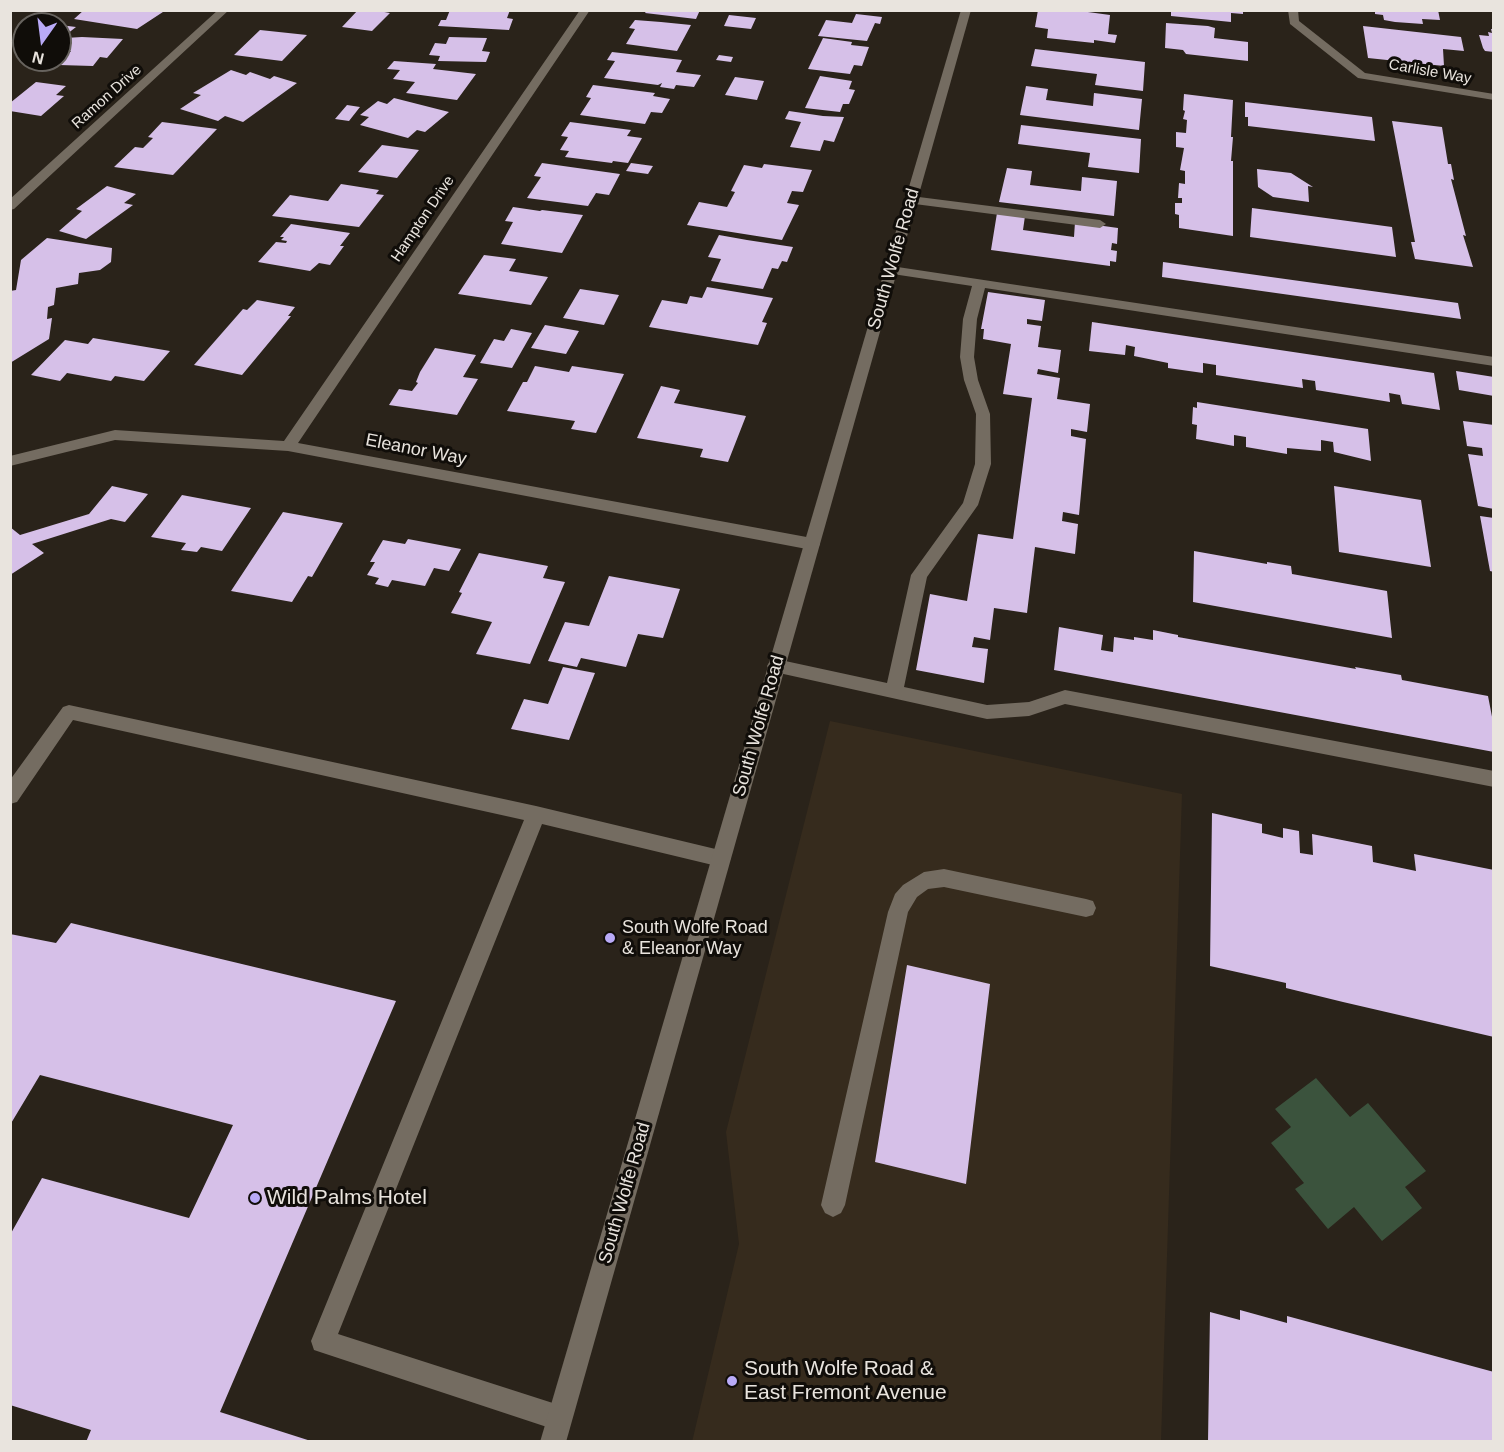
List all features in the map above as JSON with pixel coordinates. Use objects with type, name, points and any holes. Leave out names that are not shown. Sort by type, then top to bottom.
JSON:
[{"type":"street","name":"Ramon Drive","points":[[12,202],[224,10]]},
{"type":"street","name":"Hampton Drive","points":[[288,446],[585,10]]},
{"type":"street","name":"South Wolfe Road","points":[[556,1430],[966,10]]},
{"type":"street","name":"Carlisle Way","points":[[1293,10],[1294,22],[1362,76],[1494,97]]},
{"type":"street","points":[[911,200],[1100,224]]},
{"type":"street","points":[[891,270],[1494,362]]},
{"type":"street","points":[[894,691],[919,575],[970,505],[983,464],[983,414],[970,380],[967,357],[970,319],[980,283]]},
{"type":"street","name":"Eleanor Way","points":[[10,461],[115,435],[288,446],[812,544]]},
{"type":"street","points":[[776,666],[987,712],[1029,709],[1065,698],[1494,779]]},
{"type":"street","points":[[10,796],[69,712],[536,814],[722,858]]},
{"type":"street","points":[[536,814],[323,1341],[556,1430]]},
{"type":"street","points":[[833,1205],[896,920],[902,902],[910,891],[924,881],[944,878],[1086,908]]},
{"type":"shaded area","points":[[830,721],[1182,794],[1161,1441],[692,1442],[739,1244],[726,1132]]},
{"type":"green space","points":[[1316,1078],[1350,1117],[1368,1103],[1426,1171],[1405,1187],[1422,1208],[1382,1241],[1354,1207],[1328,1229],[1295,1189],[1304,1183],[1271,1143],[1291,1127],[1275,1109]]},
{"type":"building","points":[[84,10],[166,10],[137,29],[74,19]]},
{"type":"building","points":[[358,10],[390,13],[372,31],[342,27]]},
{"type":"building","points":[[450,10],[510,10],[507,18],[513,19],[509,30],[438,26],[441,20],[446,20]]},
{"type":"building","points":[[647,10],[700,10],[696,19],[645,13]]},
{"type":"building","points":[[1038,10],[1073,10],[1110,15],[1108,34],[1117,35],[1115,43],[1047,38],[1048,29],[1035,27]]},
{"type":"building","points":[[1171,10],[1243,10],[1243,14],[1231,13],[1231,22],[1171,16]]},
{"type":"building","points":[[1375,10],[1438,10],[1440,20],[1422,19],[1423,24],[1395,22],[1384,20],[1383,15],[1375,14]]},
{"type":"building","points":[[856,14],[882,17],[880,24],[875,23],[867,41],[818,36],[826,20],[852,23]]},
{"type":"building","points":[[729,15],[756,18],[751,29],[724,26]]},
{"type":"building","points":[[635,20],[691,25],[677,51],[626,44],[635,29],[629,28]]},
{"type":"building","points":[[1166,23],[1208,26],[1215,28],[1214,38],[1248,42],[1248,61],[1186,54],[1183,50],[1165,48]]},
{"type":"building","points":[[1363,26],[1461,37],[1464,51],[1443,49],[1444,66],[1368,58]]},
{"type":"building","points":[[1491,29],[1494,29],[1494,52],[1485,51],[1479,35],[1489,36],[1488,32],[1492,33]]},
{"type":"building","points":[[260,30],[307,35],[282,61],[234,55]]},
{"type":"building","points":[[449,37],[487,38],[482,51],[490,52],[486,62],[438,61],[440,56],[429,55],[435,43],[446,44]]},
{"type":"building","points":[[72,38],[123,39],[107,58],[100,57],[93,66],[72,65]]},
{"type":"building","points":[[823,38],[869,47],[862,66],[854,65],[850,74],[808,69]]},
{"type":"building","points":[[1035,49],[1145,62],[1143,91],[1095,85],[1097,74],[1031,66]]},
{"type":"building","points":[[612,52],[682,60],[676,72],[701,75],[694,87],[676,85],[674,89],[660,87],[662,83],[658,85],[604,78],[615,61],[607,60]]},
{"type":"building","points":[[719,55],[733,57],[731,62],[716,60]]},
{"type":"building","points":[[394,61],[436,64],[433,69],[476,74],[457,100],[406,93],[415,82],[393,79],[400,70],[387,69]]},
{"type":"building","points":[[231,70],[246,75],[250,72],[270,79],[274,76],[297,83],[243,122],[225,116],[218,121],[180,109],[201,95],[193,93]]},
{"type":"building","points":[[820,76],[852,81],[849,89],[855,90],[849,104],[843,104],[840,112],[805,108]]},
{"type":"building","points":[[735,77],[764,81],[757,100],[725,95]]},
{"type":"building","points":[[36,82],[66,86],[56,95],[64,96],[41,116],[10,111],[10,103]]},
{"type":"building","points":[[593,85],[655,93],[653,96],[670,99],[662,113],[651,112],[645,124],[580,115],[591,98],[586,97]]},
{"type":"building","points":[[1026,86],[1048,89],[1046,100],[1093,106],[1094,93],[1142,99],[1139,130],[1020,115]]},
{"type":"building","points":[[1184,94],[1233,100],[1231,161],[1233,161],[1233,236],[1179,228],[1179,215],[1175,214],[1175,203],[1182,203],[1182,198],[1178,198],[1179,183],[1185,184],[1185,171],[1180,170],[1184,148],[1176,147],[1176,132],[1186,133],[1187,120],[1183,119]]},
{"type":"building","points":[[394,98],[449,112],[425,132],[417,130],[408,138],[360,125],[369,117],[360,115],[378,101],[387,104]]},
{"type":"building","points":[[1245,102],[1372,117],[1375,141],[1248,126],[1248,117],[1245,117]]},
{"type":"building","points":[[347,105],[360,107],[349,121],[335,119]]},
{"type":"building","points":[[789,111],[844,117],[834,142],[824,140],[820,151],[790,147],[801,122],[785,119]]},
{"type":"building","points":[[1392,121],[1442,127],[1448,164],[1451,164],[1454,180],[1451,179],[1466,236],[1463,235],[1473,267],[1415,259],[1411,242],[1415,242]]},
{"type":"building","points":[[162,122],[217,129],[173,175],[114,167],[135,147],[143,148],[153,138],[148,137]]},
{"type":"building","points":[[570,122],[631,130],[627,136],[642,138],[628,163],[565,157],[569,151],[560,150],[568,137],[561,136]]},
{"type":"building","points":[[1021,125],[1141,139],[1139,173],[1088,167],[1090,153],[1018,144]]},
{"type":"building","points":[[382,145],[419,150],[397,178],[358,172]]},
{"type":"building","points":[[542,163],[620,174],[609,195],[596,193],[588,206],[527,198],[541,177],[534,176]]},
{"type":"building","points":[[631,163],[653,166],[648,174],[626,171]]},
{"type":"building","points":[[764,164],[812,170],[803,192],[792,191],[787,203],[799,205],[782,240],[687,225],[699,202],[727,207],[735,192],[731,191],[744,165],[762,168]]},
{"type":"building","points":[[1007,168],[1032,171],[1030,185],[1081,191],[1082,177],[1117,181],[1114,216],[999,202]]},
{"type":"building","points":[[1257,169],[1291,173],[1313,187],[1308,186],[1309,202],[1273,197],[1258,187]]},
{"type":"building","points":[[341,184],[379,190],[376,194],[384,195],[359,227],[272,216],[290,195],[328,201]]},
{"type":"building","points":[[107,186],[136,194],[124,203],[133,205],[86,239],[59,231],[82,211],[76,209]]},
{"type":"building","points":[[513,207],[583,215],[562,253],[501,244],[513,222],[505,221]]},
{"type":"building","points":[[1252,208],[1392,227],[1396,257],[1250,237]]},
{"type":"building","points":[[997,213],[1025,216],[1023,230],[1074,237],[1075,222],[1118,228],[1117,244],[1112,243],[1111,250],[1117,251],[1116,262],[1110,261],[1110,266],[991,250]]},
{"type":"building","points":[[291,224],[350,233],[340,246],[344,246],[330,265],[319,263],[310,271],[258,262],[276,242],[286,243],[287,241],[281,240],[284,237],[280,237]]},
{"type":"building","points":[[719,235],[793,247],[787,262],[782,261],[778,269],[772,268],[763,289],[711,281],[721,259],[708,257]]},
{"type":"building","points":[[47,238],[112,248],[111,262],[100,270],[79,273],[78,284],[56,288],[54,305],[48,307],[47,319],[52,318],[49,339],[10,363],[10,291],[16,290],[21,260]]},
{"type":"building","points":[[484,255],[516,259],[509,271],[548,277],[531,305],[458,294]]},
{"type":"building","points":[[1163,262],[1458,303],[1461,319],[1162,277]]},
{"type":"building","points":[[707,287],[773,298],[762,322],[767,323],[758,345],[649,327],[662,300],[687,304],[690,296],[702,298]]},
{"type":"building","points":[[580,289],[619,295],[604,325],[563,318]]},
{"type":"building","points":[[988,292],[1045,300],[1042,321],[1027,319],[1027,324],[1041,326],[1038,347],[1061,350],[1058,373],[1038,369],[1037,374],[1060,378],[1057,399],[1090,404],[1087,432],[1071,429],[1071,436],[1086,439],[1079,515],[1063,512],[1062,521],[1078,524],[1075,554],[1035,547],[1027,613],[994,608],[990,640],[974,637],[972,647],[988,649],[984,683],[916,670],[930,594],[967,601],[978,534],[1013,539],[1032,398],[1003,394],[1011,344],[983,339],[984,329],[981,329]]},
{"type":"building","points":[[257,300],[295,307],[288,316],[291,316],[242,375],[194,365],[243,309],[247,310]]},
{"type":"building","points":[[1092,322],[1434,373],[1440,410],[1402,404],[1400,395],[1389,393],[1390,402],[1316,390],[1315,381],[1302,379],[1303,388],[1216,375],[1216,365],[1203,363],[1203,373],[1168,368],[1168,363],[1134,356],[1135,347],[1126,345],[1125,355],[1089,351]]},
{"type":"building","points":[[545,325],[579,331],[566,354],[531,348]]},
{"type":"building","points":[[511,329],[532,333],[512,368],[480,363],[494,339],[504,341]]},
{"type":"building","points":[[93,338],[170,351],[144,381],[115,376],[111,381],[67,373],[60,381],[31,375],[65,340],[88,344]]},
{"type":"building","points":[[435,348],[476,355],[463,377],[478,379],[457,415],[389,405],[399,389],[412,391],[418,383],[416,382],[420,372]]},
{"type":"building","points":[[535,366],[569,372],[572,366],[624,374],[596,433],[571,429],[575,421],[507,411]]},
{"type":"building","points":[[1456,371],[1494,377],[1494,396],[1459,390]]},
{"type":"building","points":[[661,386],[680,390],[674,403],[746,416],[728,462],[700,457],[703,449],[637,438]]},
{"type":"building","points":[[1197,402],[1368,429],[1371,461],[1334,452],[1333,442],[1321,440],[1321,451],[1287,448],[1287,454],[1246,447],[1246,437],[1234,435],[1234,446],[1196,439],[1197,425],[1192,424],[1193,407],[1197,408]]},
{"type":"building","points":[[1463,421],[1494,425],[1494,509],[1478,506],[1468,454],[1483,456],[1482,448],[1467,446]]},
{"type":"building","points":[[112,486],[148,494],[125,522],[111,519],[32,544],[44,553],[10,575],[10,527],[20,535],[89,514]]},
{"type":"building","points":[[1334,486],[1421,500],[1431,567],[1339,552]]},
{"type":"building","points":[[182,495],[251,508],[222,551],[201,547],[197,552],[181,550],[186,543],[151,537]]},
{"type":"building","points":[[283,512],[343,523],[312,577],[308,576],[292,602],[231,591]]},
{"type":"building","points":[[1480,516],[1494,518],[1494,572],[1490,571]]},
{"type":"building","points":[[408,539],[461,549],[449,571],[434,568],[425,586],[392,580],[388,587],[375,584],[379,578],[367,575],[375,562],[370,562],[383,540],[405,544]]},
{"type":"building","points":[[1194,551],[1291,566],[1292,574],[1387,591],[1392,638],[1193,602]]},
{"type":"building","points":[[479,553],[548,566],[543,578],[565,582],[530,664],[476,654],[492,622],[451,613]]},
{"type":"building","points":[[609,576],[680,589],[663,638],[638,634],[626,667],[581,658],[577,667],[548,661],[565,622],[589,626]]},
{"type":"building","points":[[1059,627],[1103,635],[1101,650],[1113,652],[1114,637],[1153,640],[1153,630],[1178,635],[1178,637],[1401,675],[1402,680],[1488,696],[1494,727],[1494,752],[1054,670]]},
{"type":"building","points":[[563,667],[595,673],[569,740],[511,729],[524,699],[548,704]]},
{"type":"building","points":[[1212,813],[1262,824],[1262,833],[1283,838],[1283,828],[1299,831],[1300,853],[1313,855],[1312,834],[1372,846],[1373,862],[1416,871],[1414,854],[1494,870],[1494,1037],[1286,988],[1286,983],[1210,966]]},
{"type":"building","name":"Wild Palms Hotel","points":[[71,923],[396,1001],[220,1412],[314,1442],[86,1442],[91,1430],[10,1405],[10,1235],[42,1178],[189,1218],[233,1125],[40,1075],[10,1125],[10,934],[56,943]]},
{"type":"building","points":[[907,965],[990,984],[966,1184],[875,1162]]},
{"type":"building","points":[[1240,1310],[1287,1323],[1287,1316],[1494,1372],[1494,1442],[1208,1442],[1210,1312],[1240,1320]]},
{"type":"place","name":"South Wolfe Road & Eleanor Way","points":[[610,938]]},
{"type":"place","name":"Wild Palms Hotel","points":[[255,1198]]},
{"type":"place","name":"South Wolfe Road & East Fremont Avenue","points":[[732,1381]]}]
